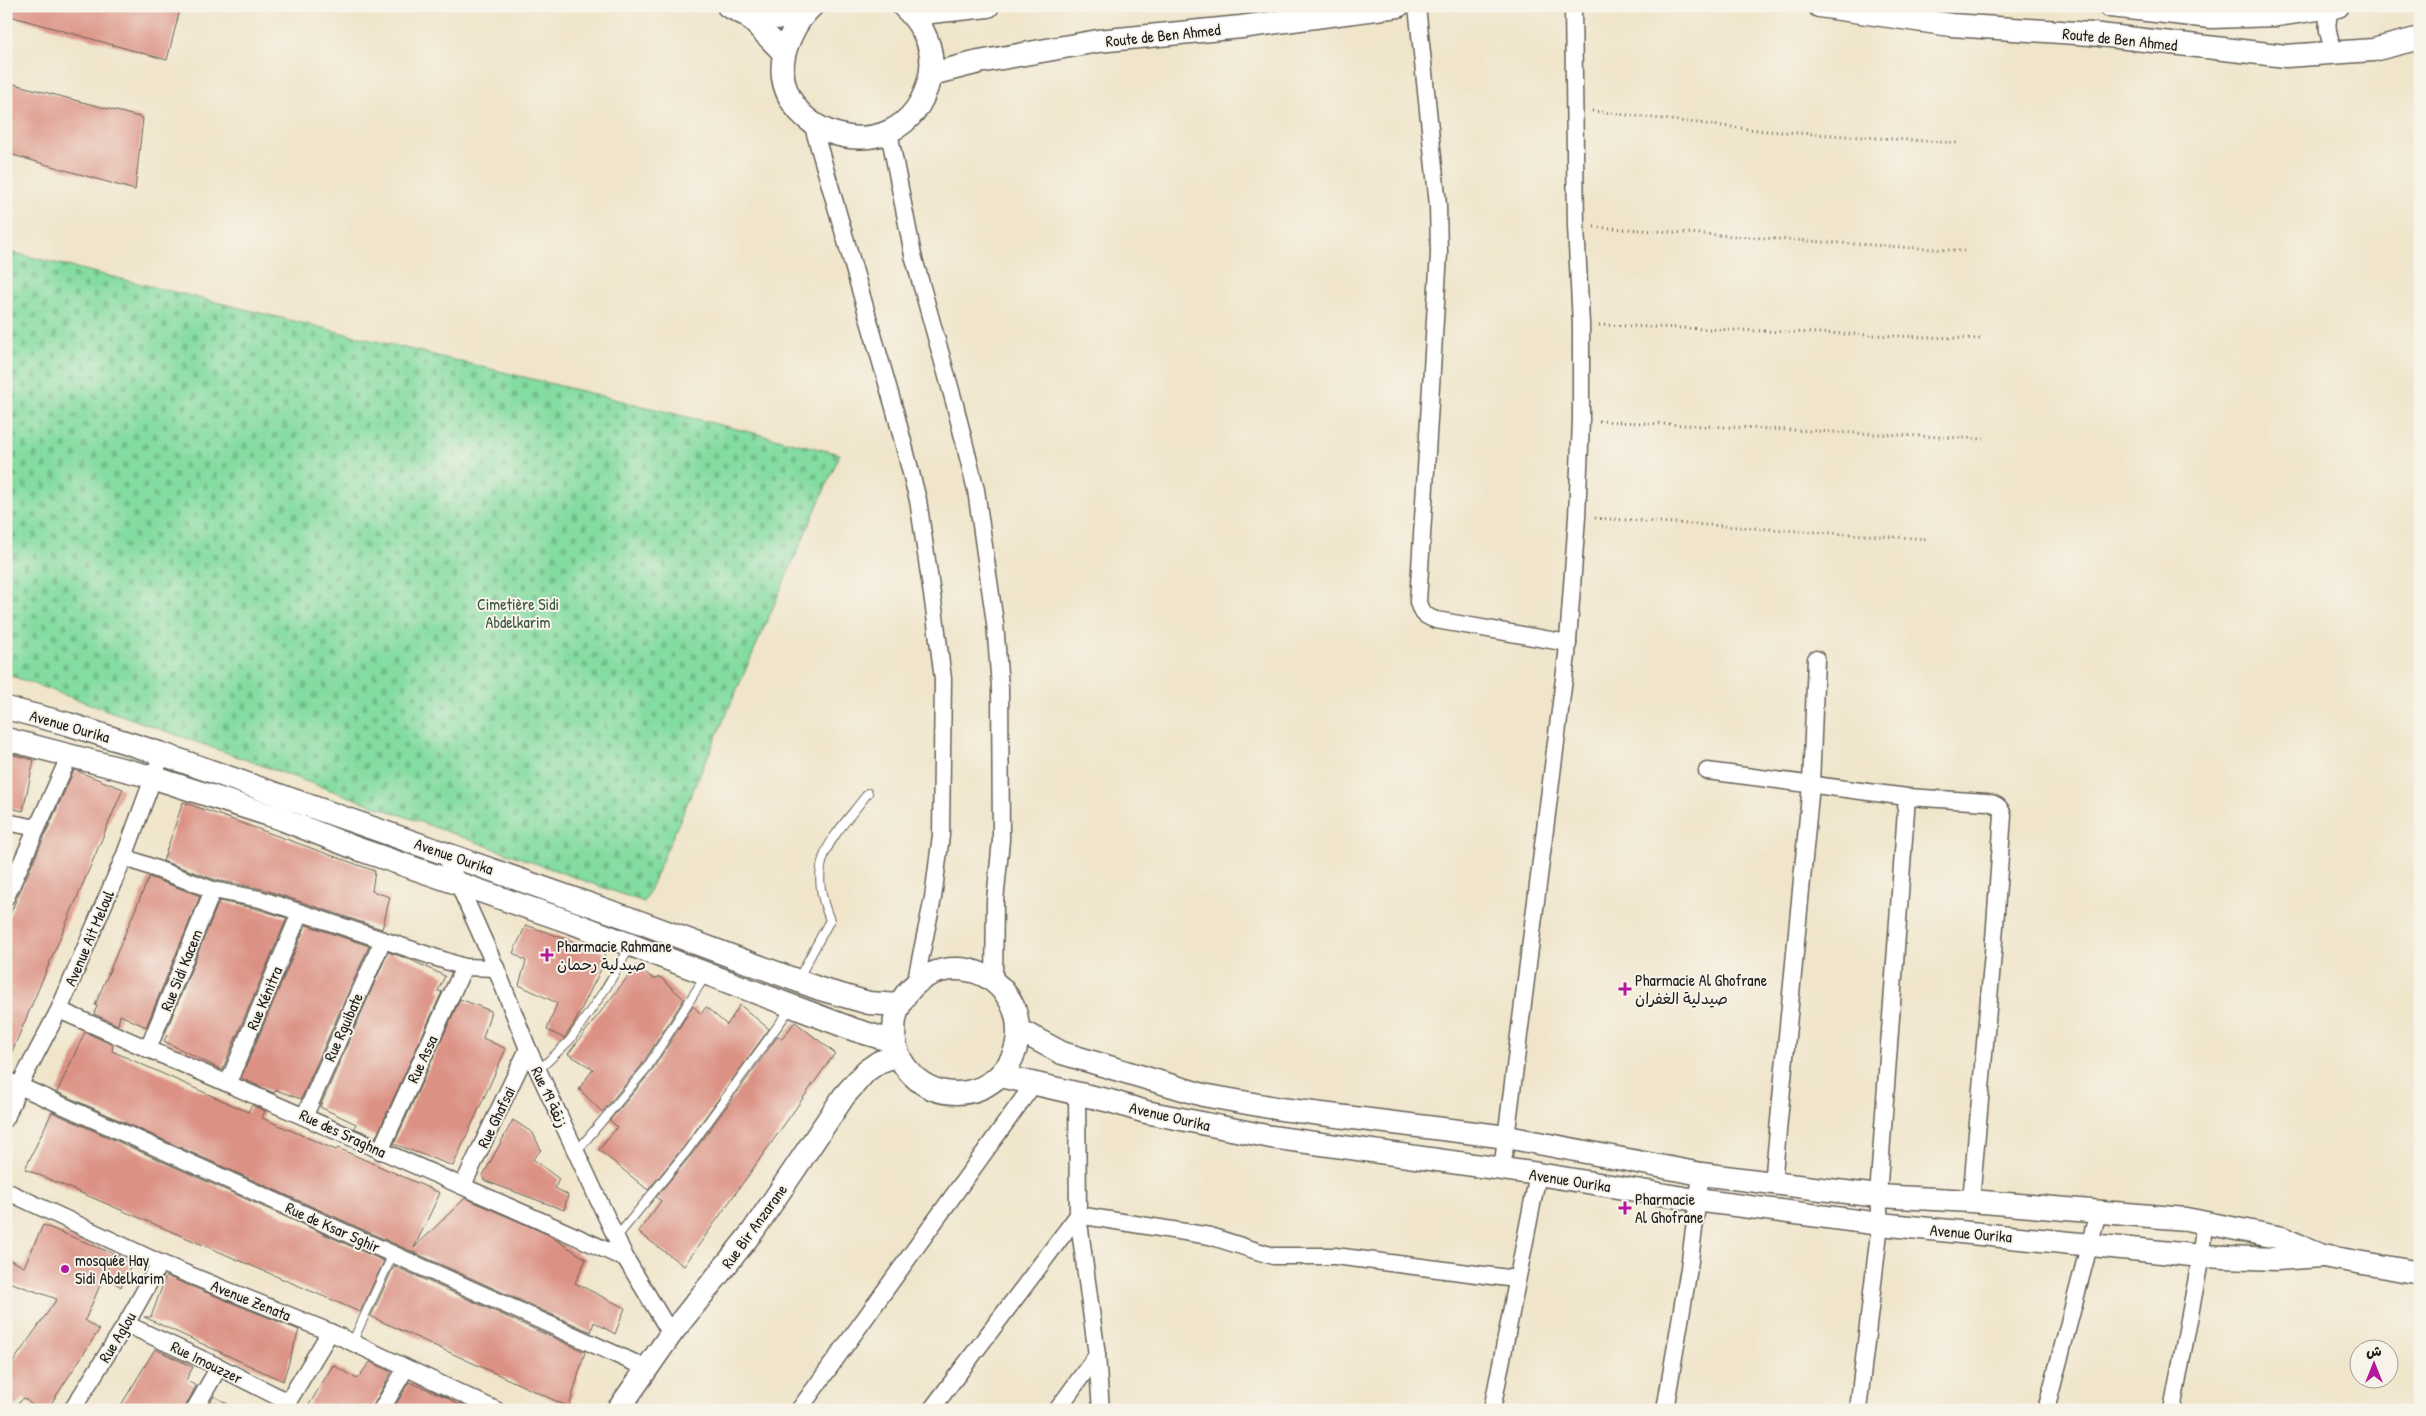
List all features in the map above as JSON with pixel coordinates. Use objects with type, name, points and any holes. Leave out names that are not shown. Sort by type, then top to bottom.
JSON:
[{"type":"street","points":[[728,6],[748,16],[784,53]]},
{"type":"street","points":[[805,12],[784,53],[783,73],[788,92],[798,109],[812,124],[836,136],[863,138],[889,132],[905,122],[917,108],[926,92],[931,74],[928,42],[908,10],[988,6]]},
{"type":"street","name":"Route de Ben Ahmed","points":[[931,74],[979,62],[1098,41],[1241,27],[1398,6]]},
{"type":"street","points":[[1417,6],[1438,205],[1439,253],[1418,602],[1421,611],[1426,617],[1436,620],[1568,643]]},
{"type":"street","points":[[1502,1170],[1534,902],[1568,643],[1577,517],[1581,420],[1581,324],[1576,226],[1573,6]]},
{"type":"street","name":"Route de Ben Ahmed","points":[[1819,6],[1951,25],[2092,34],[2286,56],[2374,50],[2420,38]]},
{"type":"street","name":"Route de Ben Ahmed","points":[[2110,6],[2211,18],[2251,12],[2334,7]]},
{"type":"street","points":[[2334,7],[2327,23],[2328,38],[2336,53]]},
{"type":"street","points":[[748,16],[805,12]]},
{"type":"street","points":[[812,124],[895,411],[918,500],[943,679],[941,826],[933,898],[915,984]]},
{"type":"street","points":[[889,132],[913,254],[955,405],[976,490],[995,623],[1000,687],[1001,840],[995,900],[994,981]]},
{"type":"street","points":[[1773,1183],[1811,785],[1816,659]]},
{"type":"street","name":"Avenue Ourika","points":[[6,708],[68,724],[162,754],[444,852],[797,981],[869,1003],[899,1005]]},
{"type":"street","name":"Avenue Ourika","points":[[6,739],[152,777],[279,818],[358,849],[631,945],[793,1005],[896,1048]]},
{"type":"street","name":"Avenue Ait Meloul","points":[[6,1118],[13,1083],[59,1010],[124,857],[162,754]]},
{"type":"street","points":[[7,895],[70,755]]},
{"type":"street","points":[[1708,771],[1907,797],[1987,802],[1996,804],[2003,815],[1971,1201]]},
{"type":"street","points":[[1858,1410],[1880,1224],[1878,1196],[1907,797]]},
{"type":"street","points":[[6,822],[37,828]]},
{"type":"street","name":"Rue 19 زنقة","points":[[444,852],[496,968],[528,1049],[616,1238],[626,1259],[672,1334]]},
{"type":"street","points":[[124,857],[213,890],[260,899],[464,967],[496,968]]},
{"type":"street","name":"Rue Sidi Kacem","points":[[148,1049],[213,890]]},
{"type":"street","name":"Rue Kénitra","points":[[228,1083],[300,912]]},
{"type":"street","name":"Rue Rguibate","points":[[305,1116],[383,940]]},
{"type":"street","name":"Rue Assa","points":[[380,1151],[464,967]]},
{"type":"street","points":[[954,969],[982,974],[994,981],[1008,995],[1016,1012],[1019,1030],[1015,1055],[1001,1076],[984,1088],[964,1094],[944,1093],[919,1081],[909,1072],[896,1048],[894,1024],[899,1005],[915,984],[940,971],[954,969]]},
{"type":"street","name":"Rue des Sraghna","points":[[59,1010],[305,1116],[380,1151],[463,1185],[626,1259]]},
{"type":"street","name":"Avenue Ourika","points":[[1019,1030],[1062,1053],[1203,1095],[1281,1109],[1507,1137],[1701,1174],[1878,1196],[1971,1201],[2204,1223],[2282,1238],[2323,1256],[2420,1274]]},
{"type":"street","name":"Rue Bir Anzarane","points":[[618,1410],[646,1368],[753,1231],[844,1096],[866,1071],[896,1048]]},
{"type":"street","name":"Rue Ghafsai","points":[[463,1185],[528,1049]]},
{"type":"street","name":"Avenue Ourika","points":[[1001,1076],[1035,1082],[1146,1112],[1271,1137],[1538,1174],[1696,1200],[1880,1224],[2201,1256],[2276,1259],[2323,1256]]},
{"type":"street","points":[[799,1410],[1035,1082]]},
{"type":"street","name":"Rue de Ksar Sghir","points":[[13,1083],[646,1368]]},
{"type":"street","points":[[1077,1093],[1078,1215],[1097,1355],[1101,1410]]},
{"type":"street","points":[[1492,1410],[1516,1279],[1538,1174]]},
{"type":"street","points":[[1665,1410],[1689,1268],[1696,1200],[1701,1174]]},
{"type":"street","name":"Avenue Zenata","points":[[6,1191],[160,1263],[330,1332],[496,1410]]},
{"type":"street","points":[[2046,1410],[2098,1212]]},
{"type":"street","points":[[1078,1215],[1210,1236],[1273,1256],[1335,1256],[1516,1279]]},
{"type":"street","points":[[931,1410],[1078,1215]]},
{"type":"street","points":[[2172,1410],[2201,1256],[2204,1223]]},
{"type":"street","name":"Rue Aglou","points":[[72,1410],[126,1324],[160,1263]]},
{"type":"street","name":"Rue Imouzzer","points":[[126,1324],[219,1367],[286,1406]]},
{"type":"street","points":[[286,1406],[330,1332]]},
{"type":"street","points":[[1056,1410],[1097,1355]]},
{"type":"street","points":[[194,1410],[219,1367]]},
{"type":"street","points":[[382,1410],[406,1368]]},
{"type":"lane","points":[[797,981],[830,920],[823,904],[818,875],[826,848],[868,793]]},
{"type":"lane","points":[[538,1071],[570,1040],[606,988],[631,945]]},
{"type":"lane","points":[[576,1152],[646,1069],[707,974]]},
{"type":"lane","points":[[616,1238],[687,1151],[793,1005]]},
{"type":"lane","points":[[352,1342],[393,1254]]},
{"type":"path","points":[[1574,109],[1766,132],[1958,143]]},
{"type":"path","points":[[1576,226],[1964,250]]},
{"type":"path","points":[[1581,324],[1982,340]]},
{"type":"path","points":[[1581,420],[1984,439]]},
{"type":"path","points":[[1577,517],[1928,539]]},
{"type":"green space","name":"Cimetière Sidi Abdelkarim","points":[[6,251],[840,454],[644,902],[6,674]]},
{"type":"building","points":[[6,6],[181,6],[167,60],[6,15]]},
{"type":"building","points":[[6,82],[143,118],[135,190],[6,153]]},
{"type":"building","points":[[6,753],[34,760],[23,811],[6,807]]},
{"type":"building","points":[[74,770],[123,789],[6,1066],[6,923]]},
{"type":"building","points":[[183,802],[375,871],[372,891],[390,897],[382,929],[263,889],[216,880],[163,861]]},
{"type":"building","points":[[149,877],[200,896],[146,1027],[120,1015],[118,1025],[94,1014],[97,1006],[95,1005]]},
{"type":"building","points":[[219,901],[287,918],[222,1070],[164,1041],[167,1035],[165,1034]]},
{"type":"building","points":[[306,925],[369,946],[301,1099],[276,1090],[274,1093],[241,1078]]},
{"type":"building","points":[[526,925],[603,952],[606,959],[574,1024],[564,1038],[547,1030],[557,1003],[519,985],[526,961],[513,953]]},
{"type":"building","points":[[388,952],[411,960],[445,976],[438,991],[442,992],[376,1137],[354,1128],[356,1124],[320,1107]]},
{"type":"building","points":[[636,966],[654,979],[660,977],[684,999],[641,1066],[602,1112],[579,1089],[593,1069],[568,1054]]},
{"type":"building","points":[[460,999],[491,1011],[483,1038],[506,1049],[453,1166],[394,1144]]},
{"type":"building","points":[[740,1005],[769,1029],[683,1148],[648,1190],[599,1150],[617,1127],[610,1120],[651,1072],[693,1006],[701,1014],[706,1007],[727,1025]]},
{"type":"building","points":[[795,1022],[835,1053],[684,1266],[638,1232],[661,1201],[656,1197],[692,1154],[778,1036],[782,1039]]},
{"type":"building","points":[[85,1032],[113,1045],[112,1051],[248,1112],[252,1105],[265,1111],[262,1118],[336,1150],[338,1148],[440,1193],[414,1248],[465,1198],[547,1234],[586,1259],[575,1283],[625,1308],[615,1334],[594,1322],[591,1332],[57,1092]]},
{"type":"building","points":[[52,1112],[384,1261],[360,1312],[25,1169]]},
{"type":"building","points":[[513,1120],[533,1133],[541,1150],[533,1159],[559,1179],[555,1188],[568,1195],[564,1210],[483,1180],[485,1178],[482,1177]]},
{"type":"building","points":[[43,1225],[119,1256],[131,1265],[121,1287],[104,1276],[85,1320],[99,1330],[47,1410],[38,1410],[24,1398],[11,1410],[6,1410],[6,1372],[57,1299],[6,1281],[6,1258],[24,1267]]},
{"type":"building","points":[[394,1266],[585,1352],[569,1407],[372,1317]]},
{"type":"building","points":[[166,1276],[299,1330],[283,1381],[144,1317],[151,1317]]},
{"type":"building","points":[[155,1349],[193,1367],[186,1380],[196,1386],[184,1410],[118,1410]]},
{"type":"building","points":[[370,1362],[391,1372],[371,1410],[306,1410],[333,1365],[357,1379]]},
{"type":"building","points":[[409,1382],[446,1397],[466,1410],[393,1410]]},
{"type":"building","points":[[214,1396],[238,1410],[206,1410]]},
{"type":"place","name":"Pharmacie Rahmane صيدلية رحمان","points":[[547,955]]},
{"type":"place","name":"Pharmacie Al Ghofrane صيدلية الغفران","points":[[1625,989]]},
{"type":"place","name":"Pharmacie Al Ghofrane","points":[[1625,1208]]},
{"type":"place","name":"mosquée Hay Sidi Abdelkarim","points":[[65,1269]]}]
